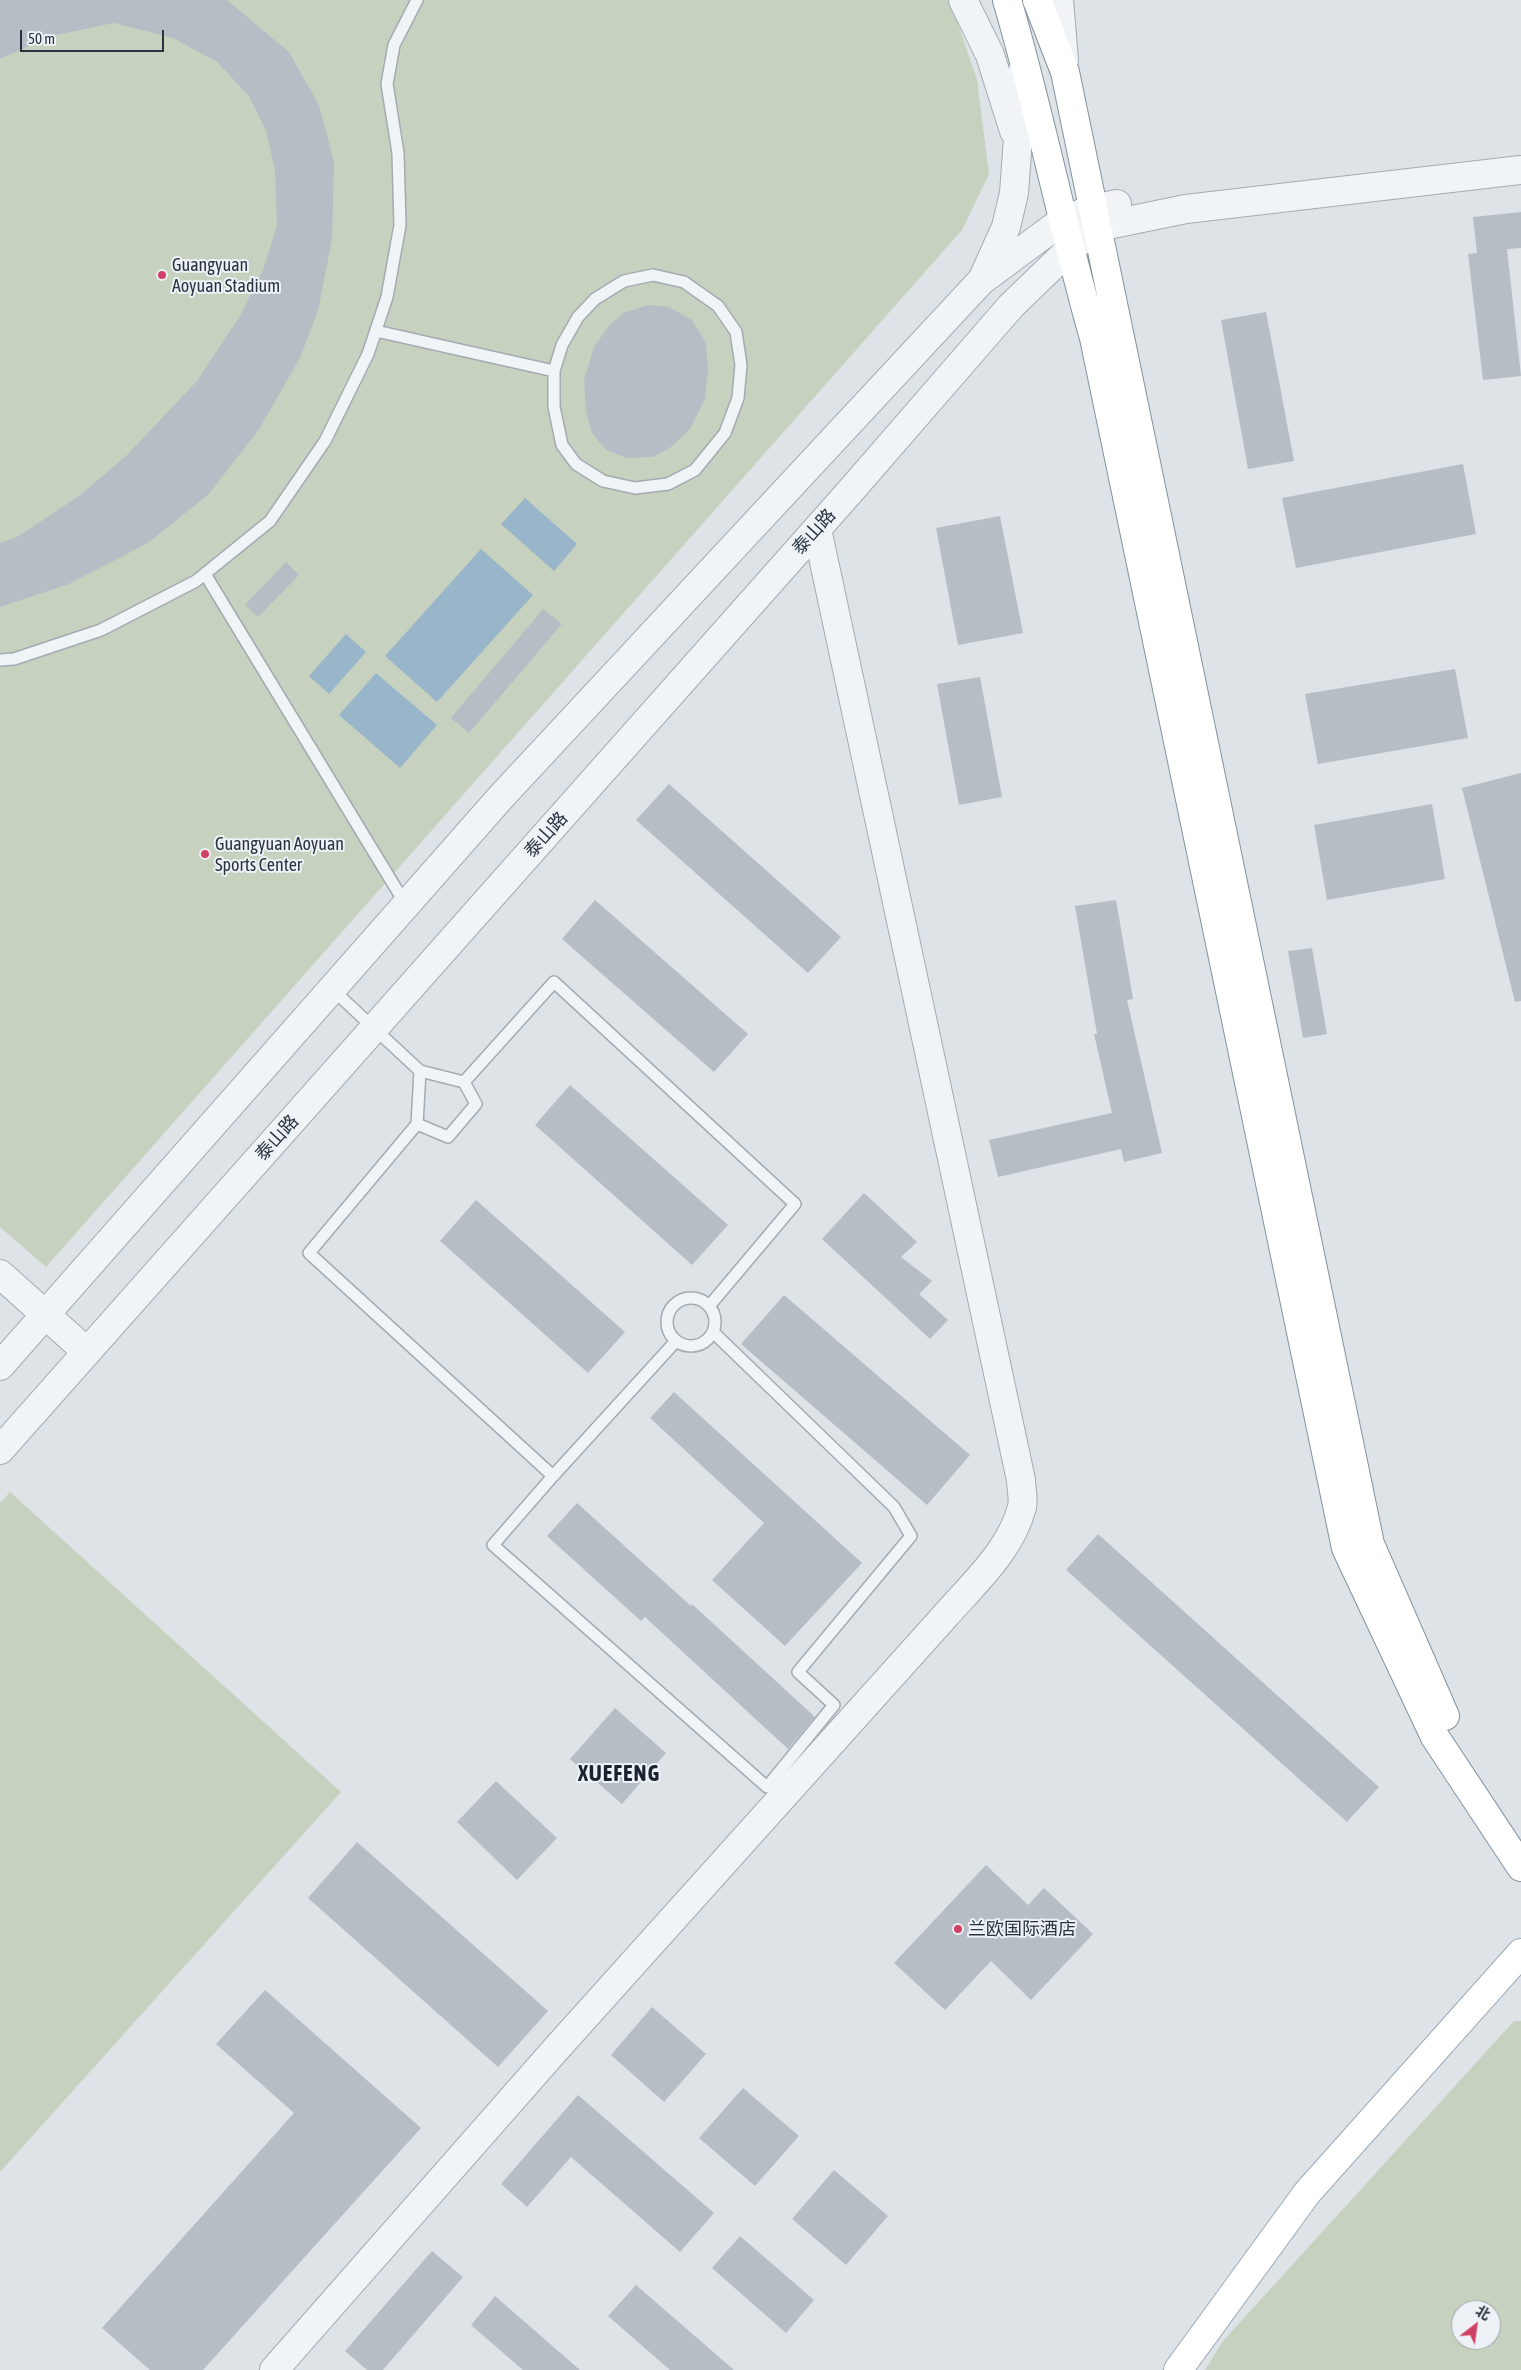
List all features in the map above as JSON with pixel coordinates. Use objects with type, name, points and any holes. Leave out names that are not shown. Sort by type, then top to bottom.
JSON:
[{"type":"main road","points":[[1007,0],[1024,58],[1069,250],[1096,348],[1346,1548],[1435,1737],[1521,1867]]},
{"type":"main road","points":[[1037,0],[1065,72],[1370,1544],[1449,1726],[1521,1836]]},
{"type":"main road","points":[[1178,2370],[1307,2194],[1521,1953]]},
{"type":"main road","points":[[1198,2370],[1319,2204],[1521,1977]]},
{"type":"street","points":[[963,0],[990,55],[1019,148]]},
{"type":"street","points":[[1059,0],[1065,72]]},
{"type":"street","points":[[981,281],[1006,227],[1014,193],[1019,148],[1024,58]]},
{"type":"street","points":[[1095,218],[1188,192],[1521,154]]},
{"type":"street","points":[[0,1366],[501,797],[981,281],[1062,221],[1186,209],[1521,170]]},
{"type":"street","name":"泰山路","points":[[0,1450],[817,529],[1011,306],[1069,250],[1095,218]]},
{"type":"street","points":[[274,2370],[563,2041],[946,1615],[998,1554],[1014,1530],[1022,1506],[1021,1480],[817,529]]},
{"type":"street","points":[[0,1274],[87,1352]]},
{"type":"lane","points":[[0,660],[14,659],[101,630],[196,581],[270,521],[324,441],[368,354],[387,297],[400,225],[398,153],[387,84],[394,45],[417,0]]},
{"type":"lane","points":[[654,275],[684,282],[718,306],[736,332],[741,365],[738,398],[725,433],[695,470],[668,484],[635,488],[603,481],[576,464],[562,445],[554,407],[554,371],[562,345],[578,317],[595,299],[624,282],[654,275]]},
{"type":"lane","points":[[376,331],[554,371]]},
{"type":"lane","points":[[205,574],[406,905]]},
{"type":"lane","points":[[464,1082],[554,982],[795,1204],[710,1305]]},
{"type":"lane","points":[[332,989],[420,1071],[464,1082],[476,1104],[448,1137],[417,1124]]},
{"type":"lane","points":[[420,1071],[417,1124],[309,1253],[552,1476]]},
{"type":"lane","points":[[695,1297],[710,1305],[716,1318],[713,1332],[704,1343],[690,1346],[676,1341],[667,1328],[668,1311],[679,1300],[695,1297]]},
{"type":"lane","points":[[676,1341],[552,1476],[493,1545],[767,1787],[834,1705],[798,1672],[911,1536],[894,1507],[713,1332]]},
{"type":"green space","name":"Guangyuan Aoyuan Sports Center","points":[[0,0],[950,0],[977,80],[989,174],[962,230],[46,1267],[0,1227]]},
{"type":"green space","points":[[10,1492],[341,1792],[0,2172],[0,1503]]},
{"type":"green space","points":[[1514,2021],[1521,2021],[1521,2370],[1205,2370],[1223,2341]]},
{"type":"water","points":[[525,498],[577,544],[554,571],[501,524]]},
{"type":"water","points":[[481,549],[533,595],[437,702],[385,656]]},
{"type":"water","points":[[346,634],[366,652],[329,694],[309,676]]},
{"type":"water","points":[[376,673],[437,725],[400,768],[339,715]]},
{"type":"building","points":[[0,0],[227,0],[289,52],[319,105],[334,162],[332,239],[318,311],[300,358],[259,429],[209,494],[148,543],[69,584],[0,607],[0,543],[19,536],[79,496],[127,455],[197,381],[240,316],[263,270],[277,226],[275,170],[266,131],[249,96],[217,62],[173,38],[114,23],[51,36],[0,59]]},
{"type":"building","points":[[1521,212],[1521,248],[1507,249],[1521,376],[1483,380],[1468,254],[1477,253],[1473,217]]},
{"type":"building","points":[[648,305],[669,307],[692,320],[706,343],[708,370],[705,399],[690,429],[671,447],[653,457],[627,458],[606,450],[592,433],[586,411],[584,380],[594,347],[608,327],[623,313]]},
{"type":"building","points":[[1266,312],[1294,461],[1248,469],[1221,320]]},
{"type":"building","points":[[1463,464],[1476,534],[1296,568],[1282,498]]},
{"type":"building","points":[[1000,516],[1023,633],[958,645],[936,528]]},
{"type":"building","points":[[286,562],[299,575],[258,617],[245,605]]},
{"type":"building","points":[[543,609],[562,624],[469,733],[451,718]]},
{"type":"building","points":[[1455,669],[1468,738],[1318,764],[1305,694]]},
{"type":"building","points":[[980,677],[1002,797],[959,805],[937,684]]},
{"type":"building","points":[[1521,773],[1521,1001],[1515,1002],[1462,788]]},
{"type":"building","points":[[669,784],[841,937],[808,973],[636,820]]},
{"type":"building","points":[[1432,804],[1445,879],[1327,900],[1314,825]]},
{"type":"building","points":[[595,900],[748,1034],[714,1072],[562,939]]},
{"type":"building","points":[[1116,900],[1133,999],[1127,1000],[1162,1153],[1124,1162],[1121,1149],[998,1177],[989,1140],[1112,1113],[1094,1034],[1097,1034],[1075,906]]},
{"type":"building","points":[[1312,948],[1327,1034],[1303,1038],[1288,951]]},
{"type":"building","points":[[570,1085],[728,1225],[692,1265],[535,1125]]},
{"type":"building","points":[[864,1193],[917,1242],[901,1257],[932,1281],[919,1294],[948,1320],[930,1339],[822,1239]]},
{"type":"building","points":[[476,1200],[625,1332],[588,1373],[440,1241]]},
{"type":"building","points":[[784,1295],[970,1455],[927,1505],[741,1344]]},
{"type":"building","points":[[674,1392],[862,1563],[785,1646],[712,1580],[764,1523],[650,1418]]},
{"type":"building","points":[[577,1503],[691,1606],[692,1604],[815,1717],[788,1749],[645,1617],[641,1621],[547,1536]]},
{"type":"building","points":[[1098,1534],[1379,1787],[1347,1822],[1066,1570]]},
{"type":"building","points":[[615,1708],[666,1753],[622,1804],[570,1759]]},
{"type":"building","points":[[496,1781],[557,1838],[517,1880],[457,1822]]},
{"type":"building","points":[[357,1842],[548,2011],[498,2067],[308,1898]]},
{"type":"building","points":[[986,1865],[1028,1905],[1044,1888],[1093,1934],[1031,2000],[991,1961],[945,2010],[894,1963]]},
{"type":"building","points":[[265,1990],[421,2128],[203,2370],[150,2370],[102,2328],[294,2113],[216,2044]]},
{"type":"building","points":[[652,2007],[706,2054],[664,2102],[611,2055]]},
{"type":"building","points":[[743,2088],[799,2136],[755,2186],[699,2138]]},
{"type":"building","points":[[578,2095],[714,2213],[680,2252],[571,2157],[527,2207],[501,2184]]},
{"type":"building","points":[[834,2170],[888,2216],[846,2265],[792,2219]]},
{"type":"building","points":[[740,2236],[814,2300],[786,2333],[712,2268]]},
{"type":"building","points":[[432,2251],[463,2277],[383,2370],[367,2370],[345,2351]]},
{"type":"building","points":[[636,2285],[734,2370],[670,2370],[608,2316]]},
{"type":"building","points":[[495,2296],[580,2370],[523,2370],[471,2325]]},
{"type":"place","name":"Guangyuan Aoyuan Stadium","points":[[162,275]]},
{"type":"place","name":"Guangyuan Aoyuan Sports Center","points":[[205,854]]},
{"type":"place","name":"兰欧国际酒店","points":[[958,1929]]},
{"type":"district","name":"XUEFENG","points":[[619,1774]]}]
